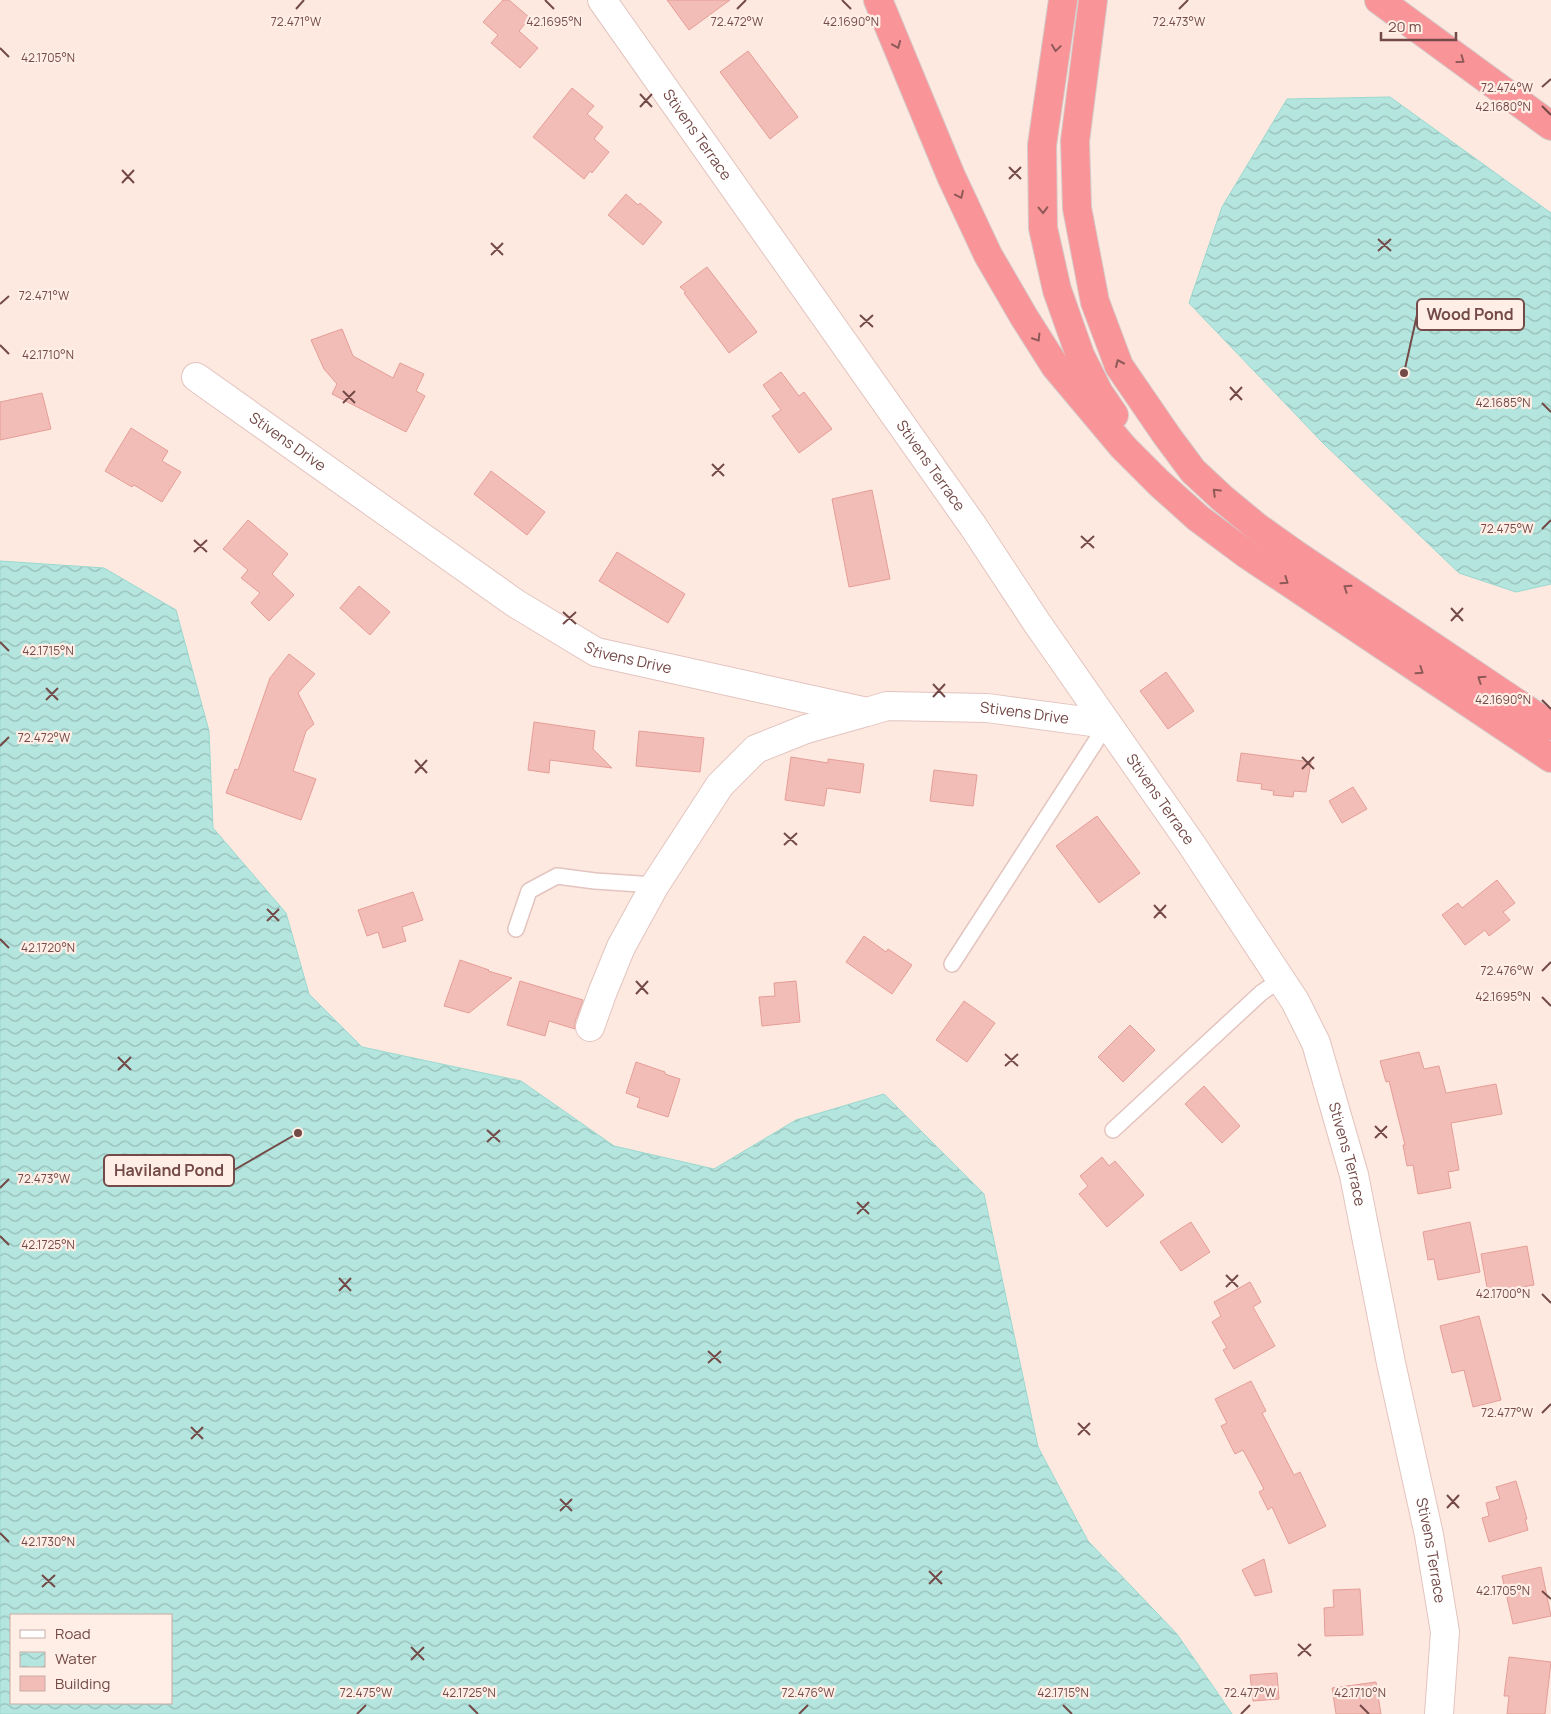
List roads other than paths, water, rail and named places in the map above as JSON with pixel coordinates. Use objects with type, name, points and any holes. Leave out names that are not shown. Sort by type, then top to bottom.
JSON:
[{"type":"highway","points":[[878,0],[951,176],[988,255],[1055,366],[1123,447],[1198,518],[1245,554],[1551,758]]},
{"type":"highway","points":[[1063,0],[1042,145],[1043,228],[1057,290],[1080,356],[1099,393],[1123,429],[1149,462],[1182,497],[1245,554]]},
{"type":"highway","points":[[1093,0],[1075,142],[1077,208],[1095,302],[1119,366],[1193,471],[1222,498],[1257,527],[1295,554],[1551,726]]},
{"type":"highway","points":[[1379,0],[1551,126]]},
{"type":"street","name":"Stivens Terrace","points":[[602,0],[973,526],[1107,724],[1192,845],[1295,1000],[1316,1044],[1354,1175],[1391,1363],[1429,1535],[1445,1632],[1439,1714]]},
{"type":"street","name":"Stivens Drive","points":[[196,377],[515,603],[596,652],[867,712],[886,706],[986,708],[1107,724]]},
{"type":"street","points":[[590,1027],[602,991],[621,947],[654,885],[720,785],[756,749],[806,729],[867,712]]},
{"type":"lane","points":[[952,964],[1107,724]]},
{"type":"lane","points":[[516,929],[529,891],[558,876],[595,881],[654,885]]},
{"type":"lane","points":[[1114,1130],[1261,993],[1281,979]]},
{"type":"water","points":[[1390,97],[1551,213],[1551,584],[1516,592],[1459,573],[1323,443],[1189,303],[1222,207],[1287,99]]},
{"type":"water","points":[[0,561],[104,568],[176,610],[209,731],[213,828],[286,913],[309,994],[362,1047],[521,1081],[614,1146],[714,1169],[796,1120],[884,1094],[984,1194],[1038,1447],[1088,1541],[1177,1634],[1232,1714],[0,1714]]},
{"type":"place","name":"Wood Pond","points":[[1404,373]]},
{"type":"place","name":"Haviland Pond","points":[[298,1133]]}]
